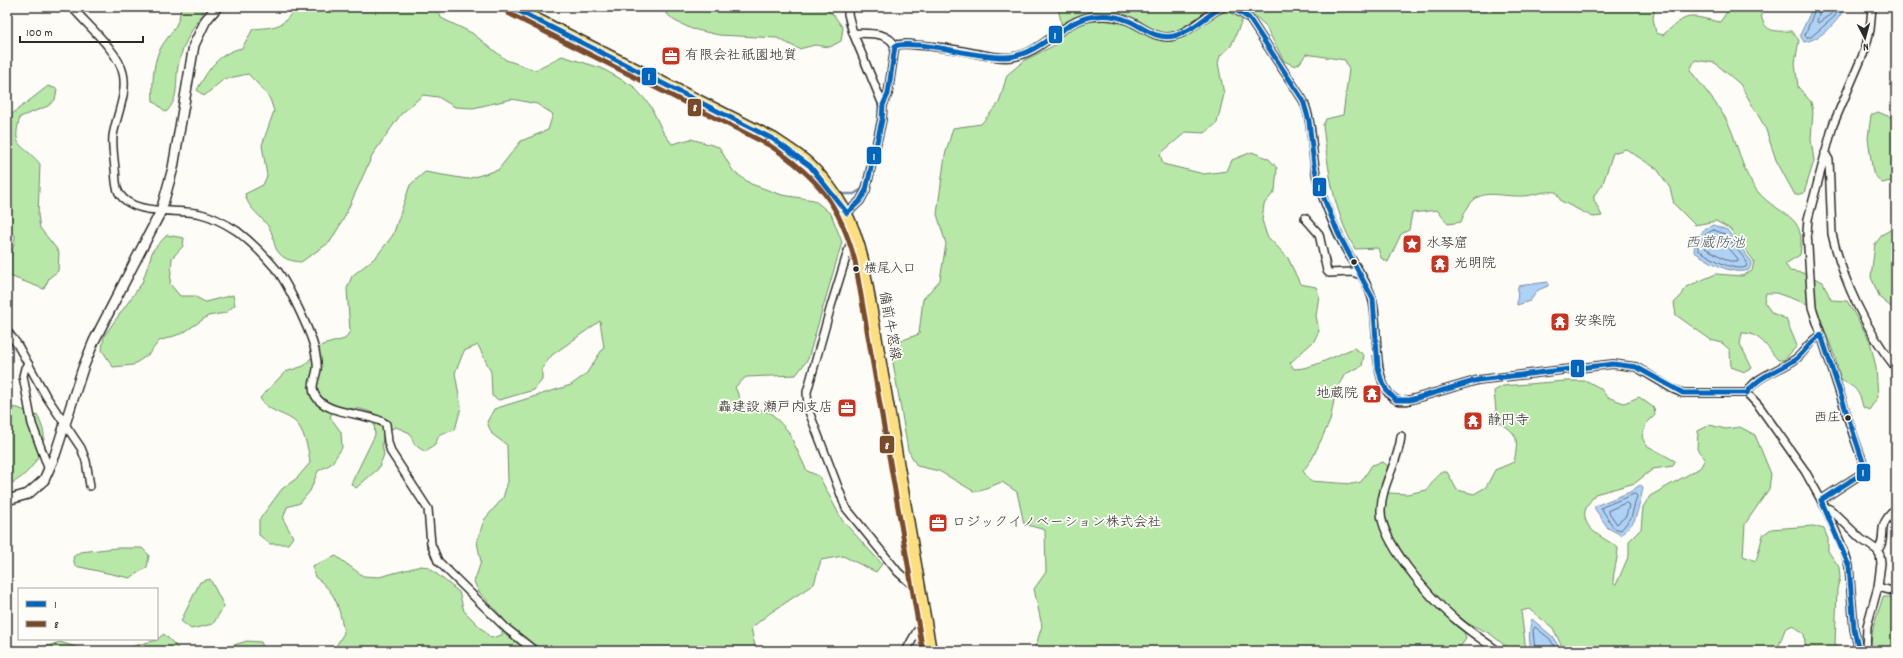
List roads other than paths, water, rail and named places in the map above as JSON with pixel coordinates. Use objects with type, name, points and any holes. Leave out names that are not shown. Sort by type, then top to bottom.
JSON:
[{"type":"main road","name":"備前牛窓線","points":[[511,7],[773,138],[810,166],[847,213],[855,231],[862,260],[930,651]]},
{"type":"street","points":[[72,7],[119,62],[124,74],[124,88],[113,136],[118,191],[123,198],[130,203],[161,211],[197,213],[220,221],[238,232],[277,270],[302,318],[315,349],[318,368],[313,384],[315,395],[325,405],[360,417],[379,419],[386,424],[391,452],[428,509],[431,544],[438,561],[507,629],[535,651]]},
{"type":"street","points":[[7,500],[16,499],[36,489],[44,480],[49,470],[94,341],[161,211],[173,168],[194,45],[206,20],[217,7]]},
{"type":"street","points":[[848,7],[852,33],[883,105]]},
{"type":"street","points":[[895,46],[900,44],[920,45],[998,58],[1013,58],[1027,52],[1076,21],[1089,17],[1118,17],[1129,21],[1153,34],[1164,37],[1173,36],[1188,30],[1213,11],[1223,7]]},
{"type":"street","points":[[1231,7],[1249,18],[1302,100],[1309,119],[1319,185],[1340,238],[1373,299],[1376,314],[1377,361],[1388,392],[1396,400],[1410,400],[1478,380],[1613,364],[1636,367],[1673,389],[1683,393],[1747,393],[1752,396],[1805,471],[1823,504],[1845,553],[1848,566],[1854,629],[1859,651]]},
{"type":"street","points":[[1823,504],[1864,472],[1865,468],[1816,320],[1811,299],[1807,232],[1808,219],[1833,125],[1865,50],[1870,30],[1872,7]]},
{"type":"street","points":[[847,213],[860,201],[866,190],[882,120],[883,105],[888,94],[895,46],[892,40],[885,36],[852,33]]},
{"type":"street","points":[[1825,153],[1829,160],[1832,234],[1834,246],[1855,300],[1879,344],[1896,368]]},
{"type":"street","points":[[1305,218],[1319,234],[1327,271],[1329,273],[1352,272],[1361,275]]},
{"type":"street","points":[[855,231],[831,306],[807,392],[808,409],[846,508],[898,572],[909,582],[919,587]]},
{"type":"street","points":[[7,331],[29,365],[46,396],[81,448],[86,461],[90,486]]},
{"type":"street","points":[[1747,393],[1749,389],[1770,373],[1797,358],[1810,342],[1821,335]]},
{"type":"street","points":[[29,365],[25,368],[23,376],[32,424],[49,470]]},
{"type":"street","points":[[1401,436],[1393,470],[1383,495],[1381,509],[1383,528],[1406,565],[1435,601],[1454,619],[1498,651]]},
{"type":"street","points":[[1823,504],[1861,539],[1877,550],[1881,563],[1878,587],[1866,626],[1866,651]]},
{"type":"street","points":[[1877,550],[1882,542],[1884,525],[1889,515],[1896,508]]},
{"type":"street","points":[[1878,587],[1896,592]]},
{"type":"street","points":[[906,651],[917,631],[926,626]]},
{"type":"water","points":[[1813,7],[1845,7],[1838,19],[1828,29],[1816,38],[1804,42],[1800,35]]},
{"type":"water","name":"西蔵防池","points":[[1713,225],[1727,230],[1752,262],[1749,270],[1735,271],[1720,267],[1694,252],[1695,243],[1699,236]]},
{"type":"water","points":[[1548,282],[1548,286],[1538,290],[1530,301],[1517,305],[1518,286]]},
{"type":"water","points":[[1640,485],[1643,489],[1638,510],[1633,522],[1621,535],[1608,528],[1595,509],[1595,506],[1630,492]]},
{"type":"water","points":[[1532,619],[1553,637],[1561,651],[1532,651],[1529,635]]},
{"type":"waterway","points":[[844,7],[846,24],[857,52]]},
{"type":"waterway","points":[[843,194],[854,194],[862,189],[878,119],[879,103]]},
{"type":"place","name":"有限会社祇園地質","points":[[671,56]]},
{"type":"place","name":"水琴窟","points":[[1412,244]]},
{"type":"place","name":"光明院","points":[[1440,264]]},
{"type":"place","name":"横尾入口","points":[[856,269]]},
{"type":"place","name":"安楽院","points":[[1560,322]]},
{"type":"place","name":"地蔵院","points":[[1372,394]]},
{"type":"place","name":"轟建設 瀬戸内支店","points":[[847,408]]},
{"type":"place","name":"西庄","points":[[1848,418]]},
{"type":"place","name":"静円寺","points":[[1473,421]]},
{"type":"place","name":"ロジックイノベーション株式会社","points":[[938,523]]}]
